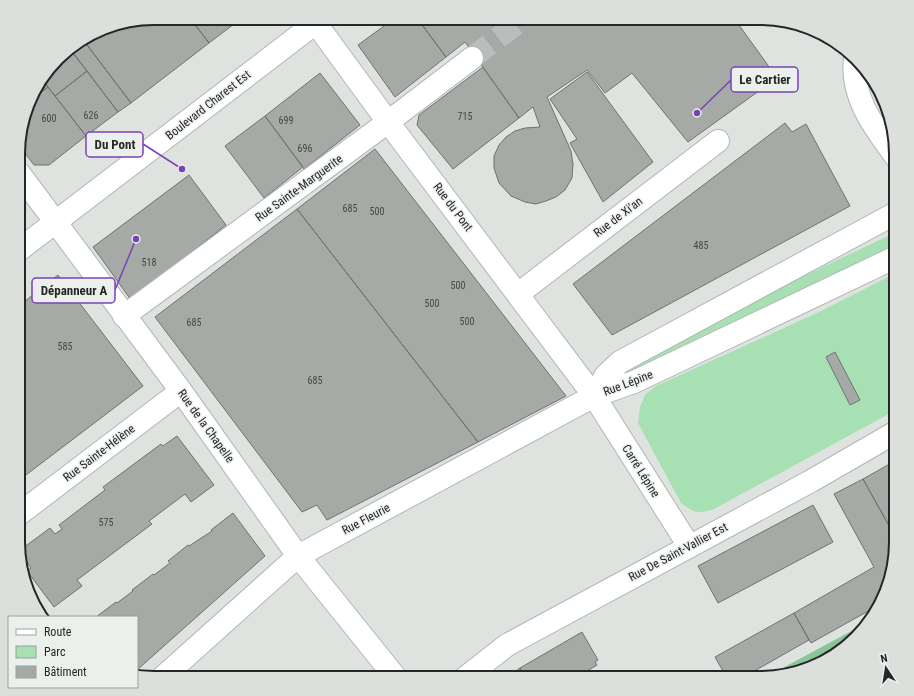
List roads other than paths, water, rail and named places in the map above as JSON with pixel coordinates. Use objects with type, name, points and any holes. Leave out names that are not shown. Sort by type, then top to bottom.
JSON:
[{"type":"street","name":"Boulevard Charest Est","points":[[25,246],[310,25]]},
{"type":"street","name":"Rue du Pont","points":[[320,25],[388,122],[594,396]]},
{"type":"street","name":"Rue Sainte-Marguerite","points":[[124,316],[388,122],[472,58]]},
{"type":"street","points":[[854,67],[854,76],[860,100],[867,115],[889,147]]},
{"type":"street","name":"Rue de Xi'an","points":[[518,294],[718,141]]},
{"type":"street","name":"Rue de la Chapelle","points":[[25,181],[57,222],[180,391],[298,556],[390,671]]},
{"type":"street","name":"Rue Lépine","points":[[594,396],[606,375],[620,362],[889,217]]},
{"type":"street","name":"Rue Lépine","points":[[594,396],[634,382],[889,260]]},
{"type":"street","name":"Rue Sainte-Hélène","points":[[25,510],[180,391]]},
{"type":"street","name":"Carré Lépine","points":[[594,396],[688,546]]},
{"type":"street","name":"Rue Fleurie","points":[[170,671],[298,556],[594,396]]},
{"type":"street","name":"Rue De Saint-Vallier Est","points":[[474,671],[507,645],[811,481],[889,436]]},
{"type":"tunnel","points":[[472,58],[515,25]]},
{"type":"place","name":"Le Cartier","points":[[697,113]]},
{"type":"place","name":"Du Pont","points":[[182,169]]},
{"type":"place","name":"Dépanneur A","points":[[136,239]]}]
